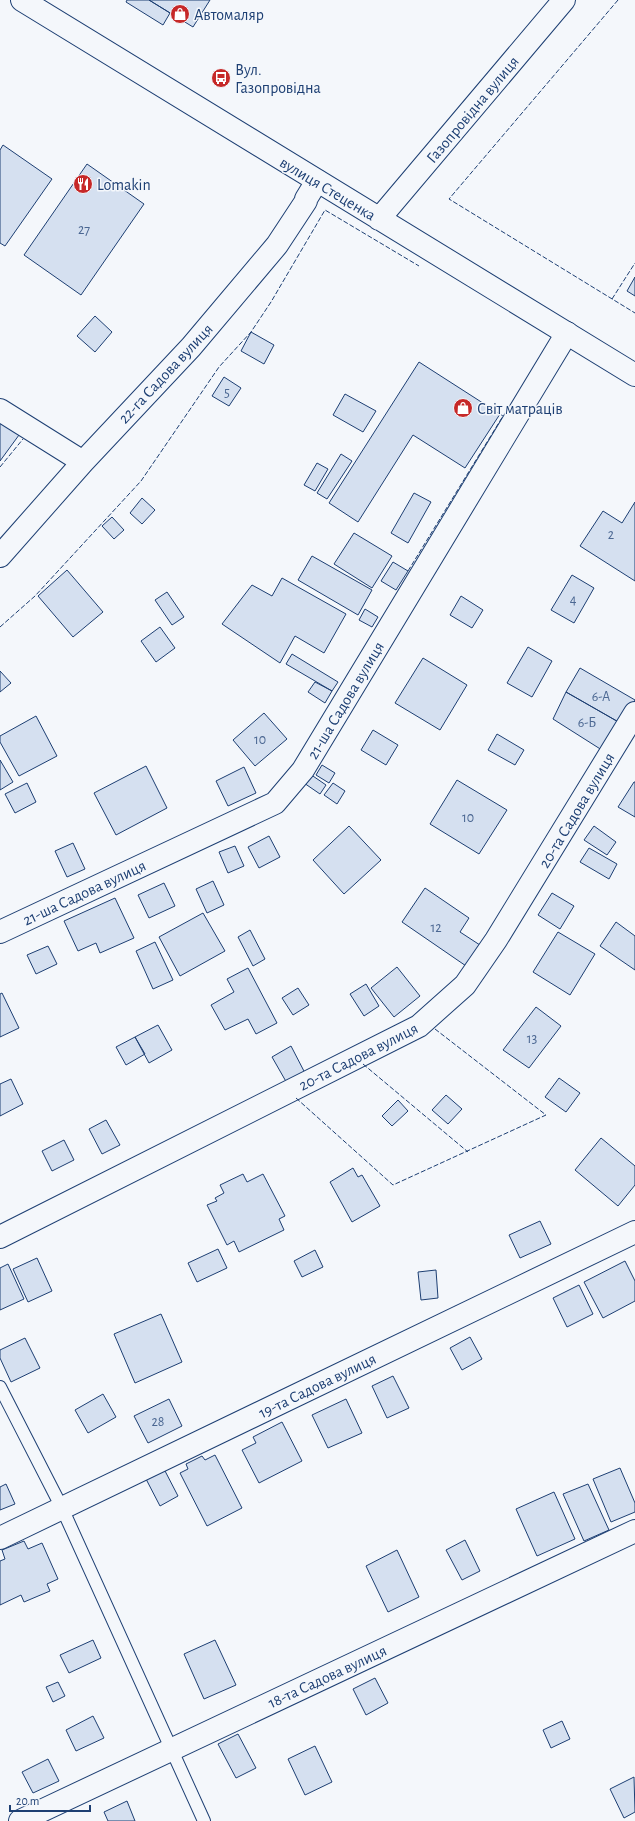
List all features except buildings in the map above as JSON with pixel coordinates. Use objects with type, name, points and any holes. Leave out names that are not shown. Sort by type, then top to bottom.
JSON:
[{"type":"street","name":"вулиця Стеценка","points":[[22,0],[635,375]]},
{"type":"street","name":"Газопровідна вулиця","points":[[379,219],[564,0]]},
{"type":"street","name":"22-га Садова вулиця","points":[[0,556],[83,462],[191,347],[272,252],[306,201],[317,181]]},
{"type":"street","name":"21-ша Садова вулиця","points":[[0,932],[275,803],[303,770],[567,333]]},
{"type":"street","points":[[0,410],[83,462]]},
{"type":"street","name":"20-та Садова вулиця","points":[[0,1237],[419,1026],[465,985],[487,953],[635,713]]},
{"type":"street","name":"19-та Садова вулиця","points":[[0,1538],[635,1232]]},
{"type":"street","name":"18-та Садова вулиця","points":[[20,1821],[635,1531]]},
{"type":"lane","points":[[0,1387],[62,1508],[170,1749],[204,1821]]},
{"type":"fence","points":[[618,0],[449,199],[635,313]]},
{"type":"fence","points":[[0,627],[35,596],[141,481],[219,367],[251,332],[271,302],[325,210],[419,266]]},
{"type":"fence","points":[[612,299],[635,263]]},
{"type":"fence","points":[[408,571],[503,416],[500,414]]},
{"type":"fence","points":[[0,467],[23,439]]},
{"type":"fence","points":[[296,1098],[393,1185],[546,1115],[435,1029]]},
{"type":"fence","points":[[363,1064],[468,1152]]},
{"type":"place","name":"Автомаляр","points":[[180,14]]},
{"type":"place","name":"Вул. Газопровідна","points":[[221,78]]},
{"type":"place","name":"Lomakin","points":[[83,184]]},
{"type":"place","name":"Світ матраців","points":[[463,408]]}]
